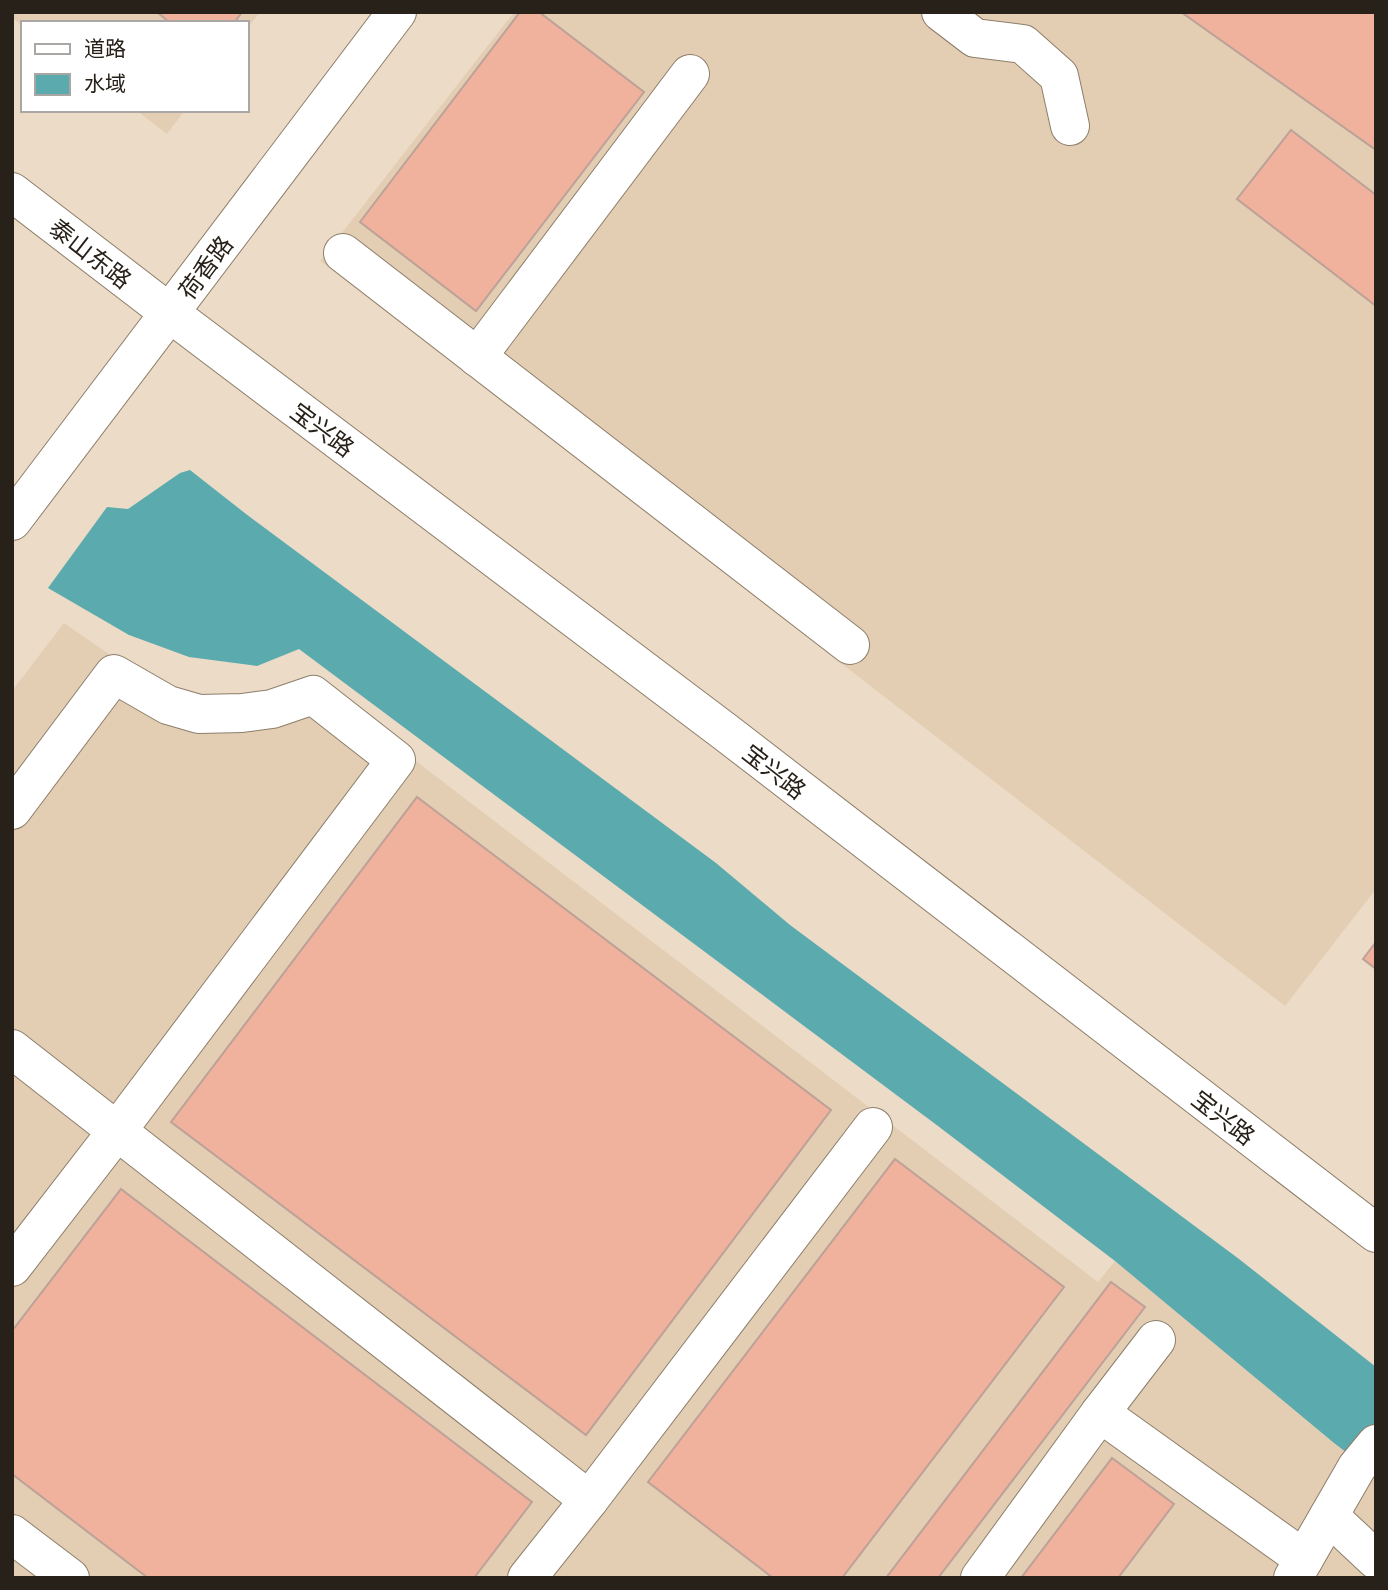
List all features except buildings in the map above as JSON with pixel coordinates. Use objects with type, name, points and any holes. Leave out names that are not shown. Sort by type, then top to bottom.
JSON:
[{"type":"street","name":"荷香路","points":[[12,522],[397,12]]},
{"type":"street","points":[[941,12],[975,38],[1023,44],[1059,76],[1070,126]]},
{"type":"street","points":[[477,357],[690,74]]},
{"type":"street","name":"泰山东路","points":[[12,192],[171,314]]},
{"type":"street","points":[[343,253],[850,645]]},
{"type":"street","name":"宝兴路","points":[[171,314],[724,731],[1376,1233]]},
{"type":"street","points":[[12,810],[114,674],[167,705],[199,713],[242,713],[272,709],[313,695],[396,760],[12,1268]]},
{"type":"street","points":[[12,1049],[589,1500]]},
{"type":"street","points":[[527,1578],[873,1127]]},
{"type":"street","points":[[980,1578],[1156,1340]]},
{"type":"street","points":[[1100,1413],[1299,1569],[1366,1456]]},
{"type":"street","points":[[1329,1516],[1376,1560]]},
{"type":"street","points":[[12,1534],[70,1578]]},
{"type":"shaded area","points":[[12,12],[260,12],[248,28],[248,21],[21,21],[21,25],[12,18]]},
{"type":"shaded area","points":[[514,12],[1376,12],[1376,889],[1285,1006],[320,261]]},
{"type":"shaded area","points":[[139,112],[184,112],[167,134]]},
{"type":"shaded area","points":[[64,623],[158,688],[246,703],[311,681],[1098,1282],[1115,1261],[1376,1475],[1376,1578],[12,1578],[12,691]]},
{"type":"water","points":[[190,470],[716,863],[790,925],[1239,1259],[1376,1367],[1376,1475],[1115,1261],[299,649],[257,666],[189,657],[129,635],[48,588],[107,507],[128,509],[180,473]]}]
